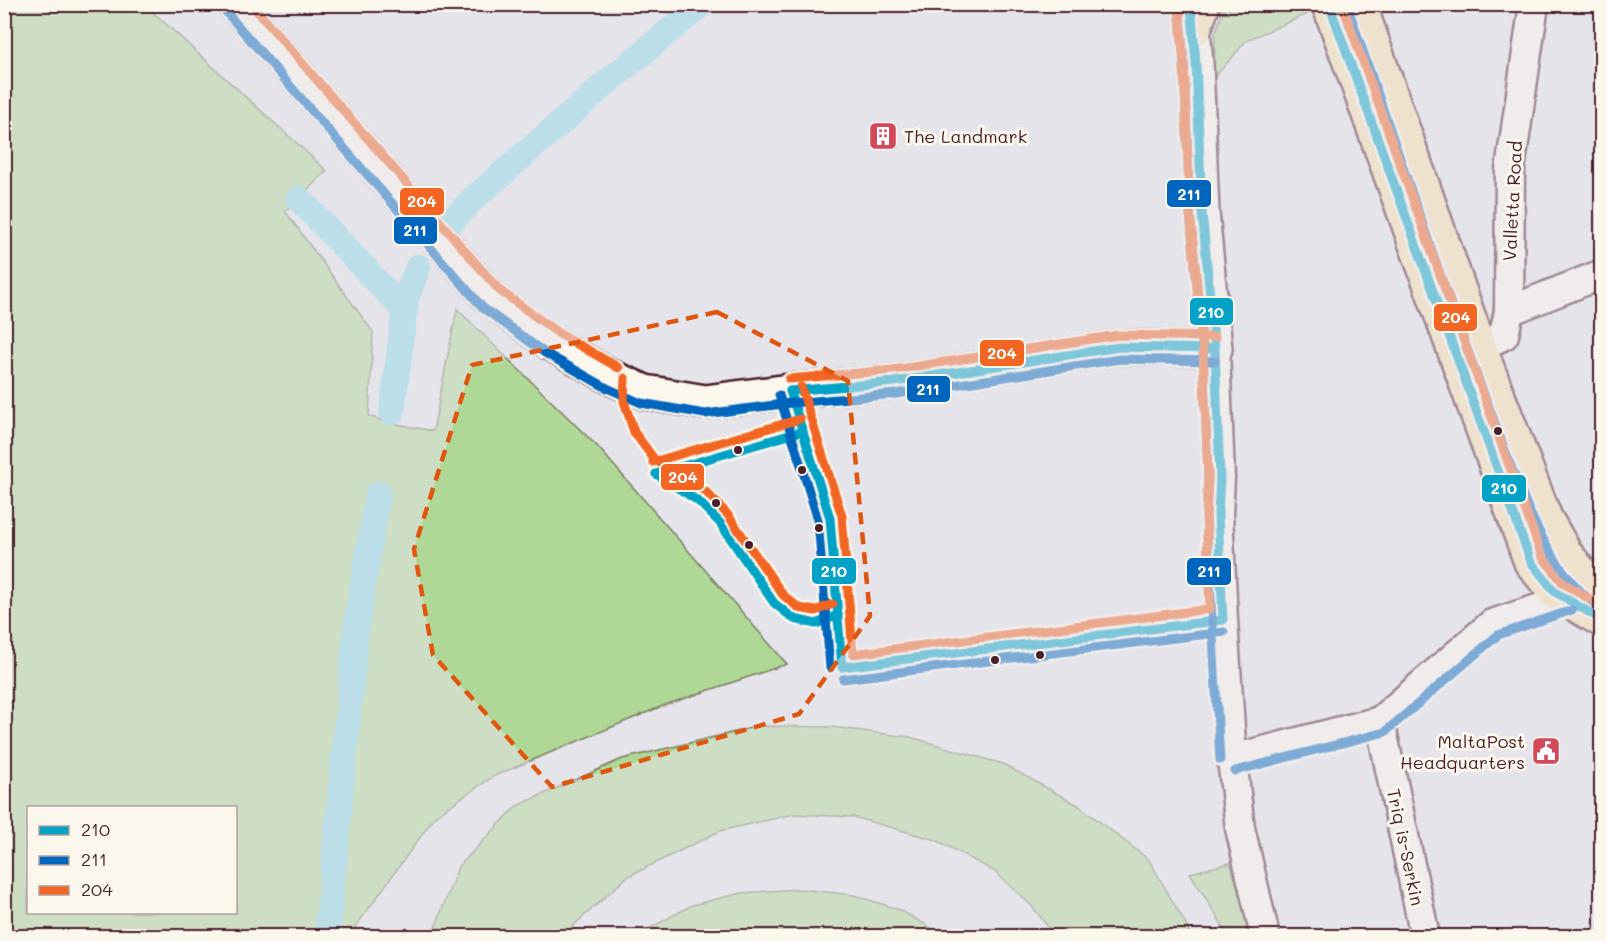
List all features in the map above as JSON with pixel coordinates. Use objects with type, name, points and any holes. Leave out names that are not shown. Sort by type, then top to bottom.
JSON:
[{"type":"highway","points":[[1329,4],[1531,562],[1555,591],[1602,620]]},
{"type":"highway","points":[[1359,4],[1479,347],[1545,518],[1565,554],[1593,588],[1602,595]]},
{"type":"street","points":[[235,4],[491,299],[551,343],[613,378],[645,392],[705,402],[790,391],[894,382],[1119,347],[1215,349]]},
{"type":"street","name":"Valletta Road","points":[[1479,347],[1504,335],[1509,311],[1510,170],[1534,4]]},
{"type":"street","points":[[1196,12],[1202,212],[1215,349],[1220,478],[1218,525],[1233,759],[1240,828],[1265,936]]},
{"type":"street","points":[[1509,311],[1602,274]]},
{"type":"street","points":[[1233,759],[1380,722],[1492,624],[1568,599]]},
{"type":"street","name":"Triq is-Serkin","points":[[1380,722],[1425,936]]},
{"type":"highlighted area","points":[[717,312],[848,381],[870,616],[799,714],[552,787],[433,655],[414,549],[472,365]]},
{"type":"green space","points":[[5,4],[145,5],[327,171],[285,211],[373,332],[369,416],[433,431],[457,309],[597,446],[787,664],[665,705],[494,776],[436,815],[349,936],[5,936]]},
{"type":"green space","points":[[1225,5],[1309,5],[1312,12],[1247,40],[1214,78],[1215,34]]},
{"type":"green space","points":[[760,726],[831,727],[910,737],[1003,764],[1078,805],[1149,860],[1191,936],[1055,936],[1031,905],[994,871],[936,840],[853,817],[794,814],[720,831],[627,877],[562,936],[432,936],[458,867],[517,806],[622,759]]},
{"type":"green space","points":[[1230,863],[1253,936],[1229,936],[1190,873]]},
{"type":"green space","points":[[798,889],[854,895],[900,910],[945,936],[636,936],[692,905],[742,893]]},
{"type":"waterway","points":[[450,223],[472,200],[611,79],[702,4]]},
{"type":"waterway","points":[[299,199],[404,310]]},
{"type":"waterway","points":[[392,412],[406,298],[418,267]]},
{"type":"waterway","points":[[327,936],[357,621],[378,494]]},
{"type":"transit line","name":"204","points":[[251,4],[499,290],[558,333],[619,368]]},
{"type":"transit line","name":"210","points":[[1191,4],[1196,63],[1202,212],[1215,349],[1220,478],[1218,514],[1223,620]]},
{"type":"transit line","name":"210","points":[[1329,4],[1531,562],[1555,592],[1602,620]]},
{"type":"transit line","name":"204","points":[[1342,4],[1542,556],[1563,583],[1602,606]]},
{"type":"transit line","name":"211","points":[[1179,5],[1184,64],[1190,213],[1203,350],[1208,478],[1206,515],[1220,760]]},
{"type":"transit line","name":"204","points":[[801,387],[842,516],[853,654],[1210,609],[1203,350],[1190,213],[1184,64],[1179,5]]},
{"type":"transit line","name":"211","points":[[1348,8],[1451,304],[1517,483],[1529,511],[1558,563],[1575,586],[1595,604]]},
{"type":"transit line","name":"211","points":[[226,12],[483,308],[545,353],[607,388],[641,403],[705,414],[791,403],[896,394],[1120,359],[1215,361]]},
{"type":"transit line","name":"204","points":[[789,379],[893,370],[1118,335],[1215,337]]},
{"type":"transit line","name":"210","points":[[790,391],[894,382],[1119,347],[1215,349]]},
{"type":"transit line","name":"204","points":[[625,378],[624,401],[634,432],[654,459],[706,492],[728,515],[783,595],[799,608],[815,611],[833,604]]},
{"type":"transit line","name":"210","points":[[790,391],[830,518],[842,667]]},
{"type":"transit line","name":"211","points":[[779,395],[818,520],[830,668]]},
{"type":"transit line","name":"204","points":[[653,462],[800,419]]},
{"type":"transit line","name":"210","points":[[656,474],[803,431]]},
{"type":"transit line","name":"210","points":[[656,474],[698,501],[720,523],[774,603],[794,619],[816,624],[838,615]]},
{"type":"transit line","name":"211","points":[[1235,771],[1385,732],[1498,635],[1572,610]]},
{"type":"transit line","name":"210","points":[[842,667],[1223,620]]},
{"type":"transit line","name":"211","points":[[843,679],[1224,632]]},
{"type":"place","name":"The Landmark","points":[[883,136]]},
{"type":"place","name":"MaltaPost Headquarters","points":[[1546,751]]}]
